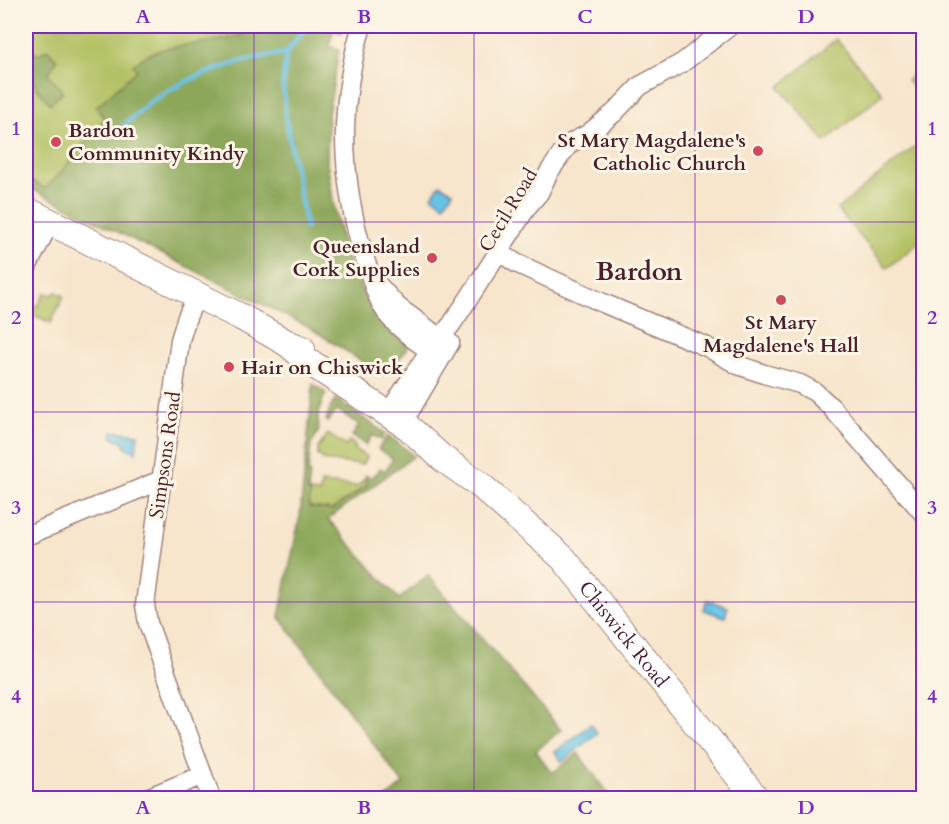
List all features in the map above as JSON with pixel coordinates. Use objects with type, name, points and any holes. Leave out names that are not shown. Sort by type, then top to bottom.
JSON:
[{"type":"main road","points":[[26,210],[197,295]]},
{"type":"main road","name":"Chiswick Road","points":[[197,295],[287,343],[315,354],[381,393],[399,411],[449,450],[480,484],[563,558],[756,798]]},
{"type":"street","points":[[362,26],[349,90],[345,134],[351,205],[361,250],[386,313],[406,332],[438,347]]},
{"type":"street","name":"Cecil Road","points":[[399,411],[454,320],[503,255],[526,207],[539,193],[549,172],[566,148],[614,113],[640,86],[682,63],[730,26]]},
{"type":"street","points":[[26,269],[50,222]]},
{"type":"street","points":[[503,255],[603,303],[707,347],[738,365],[797,383],[811,390],[827,403],[924,514]]},
{"type":"street","name":"Simpsons Road","points":[[197,295],[180,340],[145,612],[211,798]]},
{"type":"street","points":[[26,536],[161,480]]},
{"type":"street","points":[[147,798],[203,775]]},
{"type":"green space","points":[[26,26],[343,26],[341,33],[333,30],[329,46],[339,50],[328,114],[327,163],[334,207],[346,255],[374,317],[407,341],[407,349],[389,372],[383,375],[312,329],[26,186]]},
{"type":"green space","points":[[258,26],[343,26],[341,33],[333,30],[329,46],[339,50],[328,114],[327,163],[334,207],[346,255],[374,317],[407,341],[409,346],[389,372],[383,375],[312,329],[26,186],[26,178],[45,188],[56,178],[105,119],[96,107],[137,70],[133,65],[146,56],[177,46],[227,39]]},
{"type":"green space","points":[[836,39],[883,94],[825,142],[779,87]]},
{"type":"green space","points":[[26,44],[37,55],[47,49],[57,60],[48,74],[63,92],[50,104],[26,75]]},
{"type":"green space","points":[[919,70],[923,76],[923,101],[907,80]]},
{"type":"green space","points":[[923,140],[923,240],[887,268],[837,209]]},
{"type":"green space","points":[[56,292],[64,296],[51,323],[31,314],[26,315],[32,304],[37,307],[45,293],[52,295]]},
{"type":"green space","points":[[313,384],[326,393],[318,417],[319,430],[311,445],[308,472],[310,472],[309,507],[332,510],[366,486],[367,482],[364,479],[366,475],[371,478],[380,468],[385,471],[393,459],[378,449],[388,435],[414,456],[328,519],[399,599],[428,575],[561,730],[536,751],[552,773],[578,753],[611,798],[386,798],[403,784],[279,616],[300,516]]},
{"type":"green space","points":[[336,399],[385,433],[381,440],[372,435],[366,445],[352,436],[359,425],[337,410],[328,422],[326,420],[330,408]]},
{"type":"green space","points":[[328,434],[346,446],[349,441],[356,446],[354,449],[367,457],[362,465],[322,460],[322,457],[318,456],[318,448]]},
{"type":"green space","points":[[364,479],[367,482],[366,486],[332,510],[309,507],[310,492],[320,493],[321,483],[358,486]]},
{"type":"water","points":[[440,184],[453,192],[444,205],[432,196]]},
{"type":"water","points":[[113,431],[138,434],[136,452],[124,446],[125,443],[112,437]]},
{"type":"water","points":[[707,600],[728,607],[725,617],[704,610]]},
{"type":"water","points":[[591,724],[597,733],[562,762],[555,752]]},
{"type":"waterway","points":[[306,228],[286,120],[283,85],[286,53],[307,26]]},
{"type":"waterway","points":[[124,125],[149,103],[196,77],[251,59],[286,53]]},
{"type":"place","name":"Bardon Community Kindy","points":[[56,142]]},
{"type":"place","name":"St Mary Magdalene's Catholic Church","points":[[758,151]]},
{"type":"place","name":"Queensland Cork Supplies","points":[[432,258]]},
{"type":"place","name":"St Mary Magdalene's Hall","points":[[781,300]]},
{"type":"place","name":"Hair on Chiswick","points":[[229,367]]},
{"type":"district","name":"Bardon","points":[[639,271]]}]
